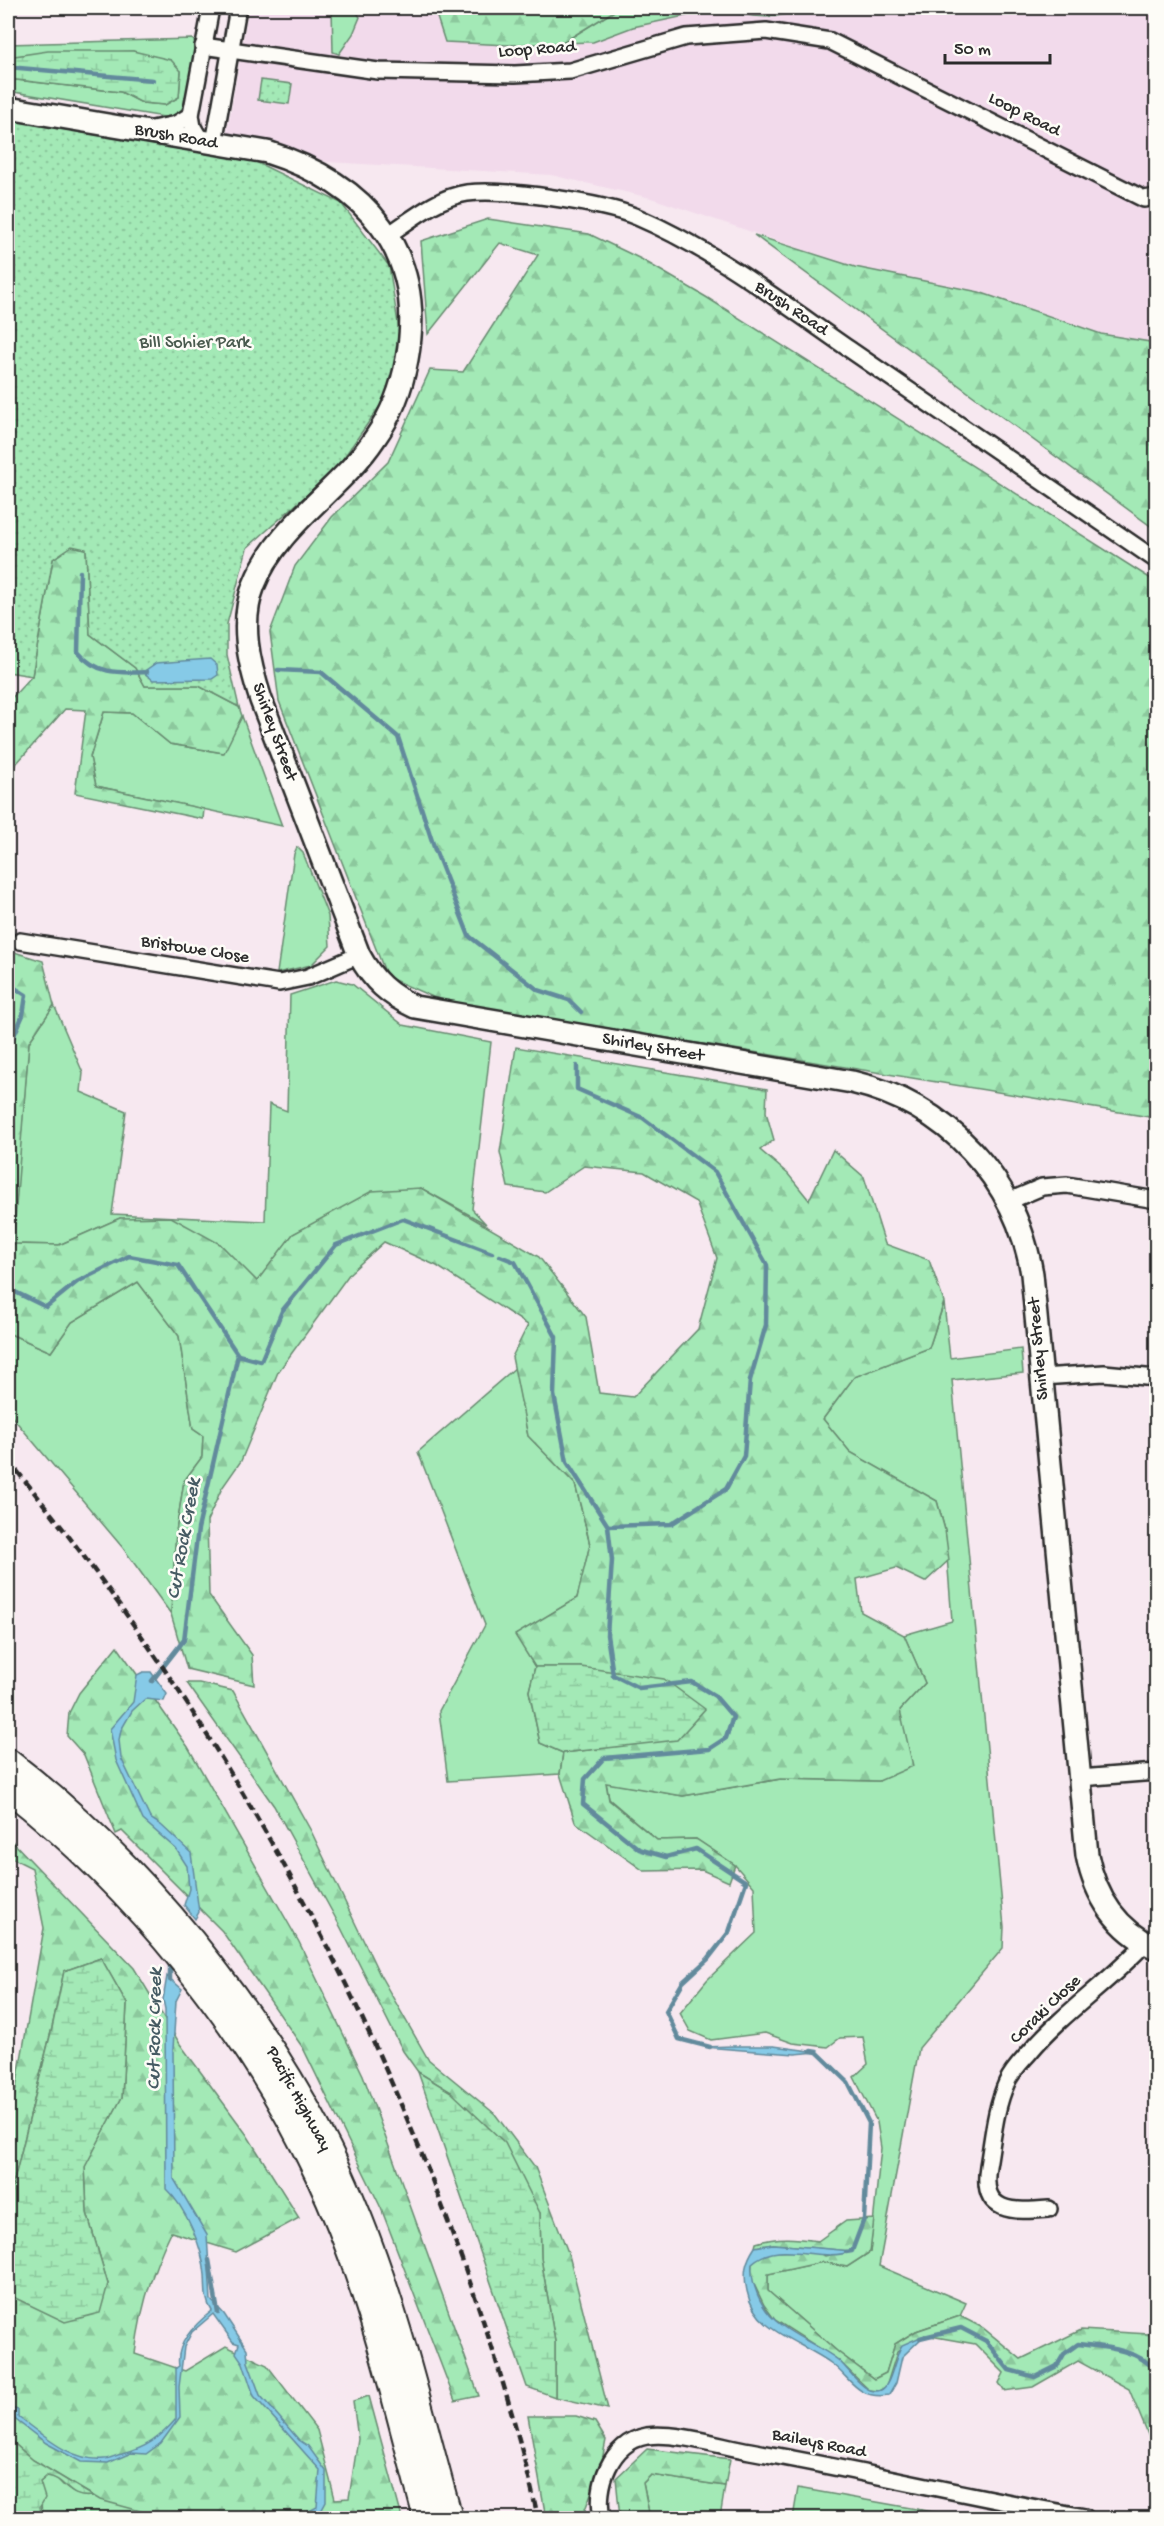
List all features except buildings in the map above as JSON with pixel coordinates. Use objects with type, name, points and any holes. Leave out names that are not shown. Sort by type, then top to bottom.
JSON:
[{"type":"main road","name":"Pacific Highway","points":[[8,1761],[45,1790],[121,1861],[138,1896]]},
{"type":"main road","name":"Pacific Highway","points":[[8,1789],[138,1896],[284,2070],[324,2142],[360,2218],[398,2330],[450,2518]]},
{"type":"main road","name":"Pacific Highway","points":[[218,1989],[317,2173],[333,2212],[381,2349],[426,2518]]},
{"type":"street","points":[[207,142],[193,127],[191,115],[211,8]]},
{"type":"street","points":[[207,142],[238,8]]},
{"type":"street","name":"Loop Road","points":[[203,46],[378,71],[515,74],[570,71],[686,37],[766,31],[830,41],[1144,199],[1156,197]]},
{"type":"street","name":"Brush Road","points":[[8,108],[267,152],[301,163],[339,185]]},
{"type":"street","points":[[110,125],[158,129],[176,124],[191,115]]},
{"type":"street","name":"Shirley Street","points":[[339,185],[388,235],[401,262],[411,303],[410,340],[398,395],[376,438],[360,459],[278,542],[253,586],[246,628],[249,661],[261,700],[359,955],[379,985],[395,998],[415,1007],[852,1082],[886,1092],[936,1119],[965,1142],[984,1163],[1009,1201],[1029,1256],[1092,1879],[1114,1915],[1151,1946]]},
{"type":"street","name":"Brush Road","points":[[388,235],[441,201],[465,194],[492,191],[592,206],[634,216],[671,232],[757,286],[1156,560]]},
{"type":"street","name":"Bristowe Close","points":[[20,941],[279,983],[308,977],[359,955]]},
{"type":"street","points":[[1009,1201],[1042,1187],[1068,1185],[1156,1200]]},
{"type":"street","points":[[1041,1377],[1104,1373],[1156,1378]]},
{"type":"street","points":[[1080,1778],[1156,1772]]},
{"type":"street","name":"Coraki Close","points":[[1049,2209],[1007,2209],[994,2202],[987,2192],[987,2174],[996,2113],[1006,2083],[1044,2035],[1151,1946]]},
{"type":"street","name":"Baileys Road","points":[[602,2518],[599,2505],[605,2470],[623,2447],[646,2436],[679,2438],[800,2460],[1055,2515],[1085,2517]]},
{"type":"shaded area","points":[[249,8],[1156,8],[1156,343],[1101,334],[979,292],[855,267],[651,198],[551,175],[328,162],[226,139]]},
{"type":"green space","points":[[332,8],[354,8],[360,17],[353,34],[339,54],[333,52]]},
{"type":"green space","points":[[434,8],[619,8],[562,43],[508,45],[445,42]]},
{"type":"green space","points":[[619,8],[712,8],[731,12],[694,14],[633,27],[593,42],[562,43]]},
{"type":"green space","points":[[712,8],[799,8],[780,16],[768,17]]},
{"type":"green space","points":[[192,39],[196,43],[185,104],[179,113],[170,118],[8,91],[8,79],[121,92],[142,103],[165,105],[179,97],[181,71],[133,51],[8,57],[8,44]]},
{"type":"green space","points":[[48,51],[133,51],[171,60],[181,71],[179,97],[165,105],[142,103],[121,92],[8,79],[8,57]]},
{"type":"green space","points":[[261,80],[292,84],[289,104],[258,100]]},
{"type":"green space","name":"Bill Sohier Park","points":[[8,120],[256,162],[341,203],[389,266],[399,330],[392,389],[335,470],[247,548],[227,624],[227,655],[239,707],[199,686],[145,686],[135,668],[90,634],[86,549],[72,546],[53,559],[32,676],[8,672]]},
{"type":"green space","points":[[488,219],[589,234],[641,259],[706,297],[1156,582],[1156,1118],[442,1001],[387,977],[279,701],[270,632],[295,566],[332,517],[388,462],[430,370],[463,372],[538,255],[500,243],[428,334],[421,241]]},
{"type":"green space","points":[[754,235],[855,267],[979,292],[1101,334],[1156,343],[1156,530]]},
{"type":"green space","points":[[71,546],[86,549],[90,634],[135,668],[145,686],[199,686],[239,707],[242,716],[224,753],[170,744],[132,713],[104,712],[90,757],[96,786],[204,809],[203,819],[75,793],[86,710],[65,709],[8,773],[8,702],[32,676],[53,559]]},
{"type":"green space","points":[[104,712],[132,713],[170,744],[223,753],[242,716],[282,826],[96,786],[90,758]]},
{"type":"green space","points":[[297,847],[303,853],[328,916],[330,946],[311,965],[277,973],[294,854]]},
{"type":"green space","points":[[8,950],[43,961],[54,1005],[29,1042],[13,1244],[59,1245],[120,1218],[171,1217],[220,1244],[257,1281],[293,1234],[372,1191],[421,1188],[539,1257],[586,1317],[599,1393],[633,1397],[698,1329],[717,1258],[696,1202],[644,1172],[584,1166],[545,1192],[508,1187],[500,1152],[516,1047],[767,1089],[766,1112],[774,1140],[760,1150],[788,1174],[809,1200],[833,1150],[864,1177],[885,1244],[929,1260],[944,1302],[929,1348],[854,1377],[823,1419],[850,1452],[937,1501],[945,1530],[949,1560],[925,1582],[896,1568],[857,1579],[861,1612],[904,1635],[925,1683],[900,1710],[913,1766],[879,1781],[780,1779],[683,1796],[606,1783],[609,1800],[657,1840],[696,1839],[735,1865],[729,1882],[702,1870],[644,1871],[575,1822],[560,1774],[563,1753],[604,1748],[581,1667],[535,1667],[515,1635],[577,1598],[590,1544],[575,1484],[528,1436],[512,1357],[528,1325],[437,1266],[384,1242],[350,1273],[278,1372],[241,1461],[222,1488],[207,1521],[209,1595],[252,1655],[254,1685],[187,1669],[171,1614],[176,1532],[184,1481],[202,1457],[203,1436],[193,1429],[179,1336],[138,1282],[72,1322],[51,1352],[8,1333]]},
{"type":"green space","points":[[336,980],[352,984],[403,1025],[491,1042],[472,1209],[486,1224],[421,1188],[324,1218],[293,1234],[257,1282],[220,1244],[120,1218],[59,1245],[12,1244],[29,1042],[54,1005],[83,1073],[81,1092],[126,1111],[112,1214],[265,1221],[269,1104],[287,1111],[290,995]]},
{"type":"green space","points":[[138,1282],[179,1336],[193,1429],[203,1436],[202,1457],[184,1481],[176,1532],[171,1614],[123,1548],[8,1412],[8,1333],[51,1352],[72,1322]]},
{"type":"green space","points":[[944,1303],[950,1358],[1021,1349],[1023,1373],[952,1380],[1004,1927],[1003,1948],[919,2048],[879,2266],[966,2303],[960,2316],[916,2331],[895,2344],[886,2373],[874,2379],[838,2352],[768,2291],[768,2274],[823,2262],[847,2267],[870,2252],[881,2148],[877,2122],[854,2077],[868,2064],[863,2037],[840,2038],[828,2047],[793,2043],[765,2033],[711,2040],[690,2031],[680,2013],[707,1980],[756,1933],[754,1887],[735,1865],[696,1839],[657,1840],[609,1799],[606,1782],[683,1796],[781,1779],[879,1781],[900,1710],[925,1683],[904,1635],[952,1621],[945,1530],[937,1501],[850,1452],[823,1419],[854,1377],[929,1348]]},
{"type":"green space","points":[[515,1368],[528,1436],[575,1484],[590,1545],[577,1598],[516,1635],[535,1667],[529,1691],[540,1743],[563,1753],[560,1774],[448,1781],[439,1711],[485,1625],[418,1452]]},
{"type":"green space","points":[[117,1646],[188,1747],[299,1942],[363,2075],[479,2396],[455,2401],[381,2208],[303,2048],[222,1931],[122,1831],[116,1834],[84,1755],[67,1736],[69,1713],[79,1693]]},
{"type":"green space","points":[[535,1667],[581,1667],[664,1679],[705,1709],[677,1740],[563,1753],[540,1743],[529,1691]]},
{"type":"green space","points":[[187,1683],[199,1683],[233,1691],[311,1831],[380,1975],[428,2059],[495,2114],[535,2167],[569,2255],[608,2409],[555,2397],[555,2342],[541,2258],[540,2213],[451,2092],[418,2072],[403,2051],[341,1928],[274,1806]]},
{"type":"green space","points":[[8,1837],[134,1968],[180,2044],[247,2135],[299,2218],[236,2252],[171,2232],[147,2292],[135,2354],[185,2371],[226,2346],[267,2365],[317,2430],[335,2499],[349,2498],[358,2439],[353,2401],[369,2396],[402,2518],[337,2518],[333,2516],[321,2518],[154,2518],[155,2515],[100,2500],[33,2460],[8,2438],[8,2240],[11,2296],[24,2301],[108,2284],[87,2213],[85,2166],[122,2097],[127,2004],[101,1958],[64,1971],[8,2205],[8,2134],[44,1928],[32,1868],[8,1856]]},
{"type":"green space","points":[[101,1958],[127,2004],[122,2097],[85,2167],[87,2213],[108,2284],[100,2313],[65,2322],[11,2296],[8,2205],[64,1971]]},
{"type":"green space","points":[[418,2072],[451,2092],[505,2143],[540,2213],[541,2258],[555,2342],[555,2397],[527,2387]]},
{"type":"green space","points":[[874,2219],[870,2252],[847,2267],[823,2262],[768,2274],[768,2291],[838,2352],[874,2379],[886,2373],[895,2344],[916,2331],[960,2316],[983,2328],[1021,2359],[1081,2330],[1149,2334],[1156,2342],[1156,2454],[1129,2389],[1078,2361],[1033,2387],[1004,2391],[999,2383],[1004,2373],[975,2344],[925,2335],[897,2352],[886,2387],[879,2391],[869,2390],[838,2360],[775,2320],[764,2305],[751,2278],[752,2263],[759,2256],[773,2252],[813,2251],[825,2256],[849,2251],[773,2244],[755,2247],[756,2243],[787,2238],[818,2241],[846,2221]]},
{"type":"green space","points":[[528,2416],[576,2416],[595,2422],[606,2440],[601,2466],[582,2518],[546,2518]]},
{"type":"green space","points":[[9,2439],[33,2460],[93,2496],[77,2495],[59,2481],[47,2476],[40,2482],[45,2498],[40,2507],[42,2518],[8,2518]]},
{"type":"green space","points":[[647,2449],[730,2459],[725,2486],[651,2475],[643,2483],[650,2518],[620,2518],[616,2478]]},
{"type":"green space","points":[[651,2475],[725,2486],[720,2518],[650,2518],[643,2483]]},
{"type":"green space","points":[[47,2476],[56,2477],[67,2489],[77,2494],[93,2496],[155,2515],[154,2518],[42,2518],[40,2482]]},
{"type":"green space","points":[[798,2488],[967,2518],[793,2518]]},
{"type":"water","points":[[210,659],[217,665],[218,675],[212,679],[153,680],[143,672],[156,663]]},
{"type":"water","points":[[151,1672],[167,1694],[164,1701],[145,1699],[132,1711],[121,1730],[119,1740],[121,1758],[150,1818],[161,1825],[191,1853],[199,1912],[195,1919],[184,1905],[189,1889],[187,1866],[176,1849],[143,1820],[116,1760],[110,1729],[133,1702],[137,1675]]},
{"type":"water","points":[[167,1976],[182,1989],[176,2001],[173,2049],[174,2179],[207,2235],[211,2300],[224,2314],[247,2349],[248,2362],[260,2395],[299,2440],[308,2446],[326,2471],[326,2502],[320,2513],[296,2518],[317,2507],[320,2470],[254,2396],[243,2363],[236,2353],[239,2344],[233,2342],[213,2314],[192,2332],[184,2347],[179,2387],[180,2417],[161,2443],[146,2454],[131,2453],[108,2463],[81,2462],[46,2443],[8,2414],[8,2407],[18,2410],[18,2417],[47,2439],[69,2452],[92,2459],[104,2459],[138,2449],[158,2437],[176,2419],[176,2368],[179,2366],[180,2350],[193,2328],[212,2311],[207,2298],[204,2265],[197,2241],[187,2217],[166,2189],[165,2009],[163,2000]]},
{"type":"water","points":[[774,2046],[817,2052],[795,2054],[704,2047]]},
{"type":"water","points":[[773,2244],[852,2251],[827,2255],[775,2252],[752,2263],[752,2270],[754,2286],[770,2315],[791,2332],[838,2360],[869,2390],[881,2390],[888,2383],[902,2345],[925,2335],[902,2357],[896,2383],[889,2395],[878,2396],[863,2392],[832,2364],[781,2335],[759,2317],[747,2291],[746,2268],[755,2247]]},
{"type":"waterway","points":[[8,67],[153,80]]},
{"type":"waterway","points":[[80,572],[78,652],[85,660],[101,669],[118,672],[147,672]]},
{"type":"waterway","points":[[278,670],[321,672],[398,737],[434,847],[469,936],[538,990],[569,1000],[581,1012]]},
{"type":"waterway","points":[[8,984],[26,995],[23,1015],[8,1049]]},
{"type":"waterway","points":[[577,1066],[577,1089],[643,1118],[715,1172],[767,1265],[766,1325],[750,1380],[744,1456],[726,1489],[671,1524],[608,1526]]},
{"type":"waterway","points":[[8,1274],[11,1290],[46,1307],[77,1282],[129,1256],[178,1265],[238,1355],[261,1361],[282,1311],[336,1245],[403,1219],[492,1253]]},
{"type":"waterway","points":[[500,1256],[515,1262],[556,1337],[554,1395],[567,1462],[608,1526],[612,1560],[607,1635],[613,1675],[639,1688],[692,1682],[715,1696],[733,1717],[726,1738],[709,1749],[604,1758],[585,1779],[583,1804],[639,1849],[666,1857],[696,1849],[746,1882],[729,1932],[708,1959],[683,1982],[666,2011],[679,2039],[710,2047]]},
{"type":"waterway","name":"Cut Rock Creek","points":[[152,1681],[184,1640],[198,1529],[238,1355]]},
{"type":"waterway","name":"Cut Rock Creek","points":[[170,1961],[170,1980]]},
{"type":"waterway","points":[[811,2051],[817,2052],[848,2082],[869,2123],[864,2219],[852,2251],[846,2252]]},
{"type":"waterway","name":"Cut Rock Creek","points":[[209,2260],[218,2313]]},
{"type":"waterway","points":[[920,2338],[961,2328],[986,2341],[1009,2370],[1035,2377],[1057,2366],[1064,2354],[1078,2344],[1120,2350],[1140,2358],[1156,2371]]},
{"type":"railway","points":[[8,1460],[76,1546],[139,1633],[199,1722],[255,1814],[307,1908],[400,2102],[441,2203],[496,2359],[519,2438],[538,2518]]}]
